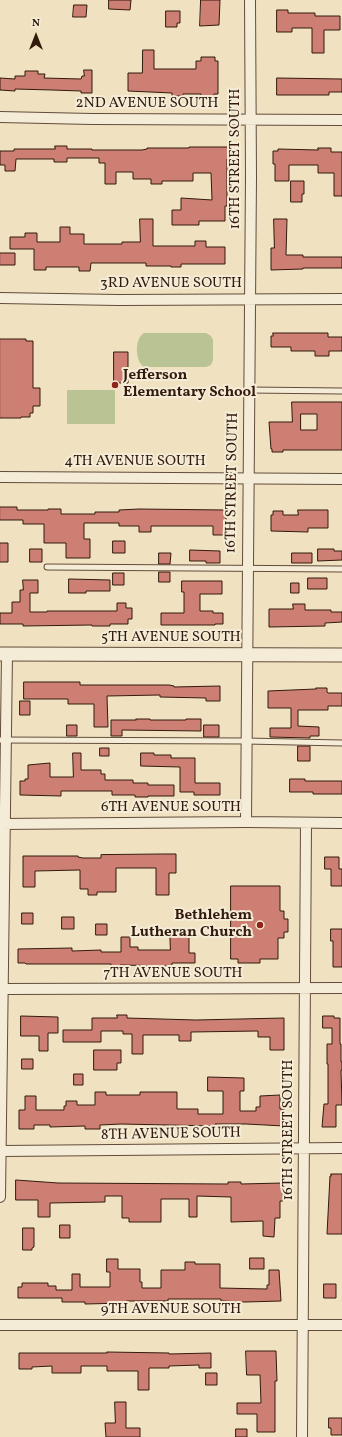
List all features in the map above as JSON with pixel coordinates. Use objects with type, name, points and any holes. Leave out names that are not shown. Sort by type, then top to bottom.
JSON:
[{"type":"street","name":"16TH STREET SOUTH","points":[[246,822],[251,119],[250,0]]},
{"type":"street","name":"2ND AVENUE SOUTH","points":[[0,117],[342,120]]},
{"type":"street","name":"3RD AVENUE SOUTH","points":[[0,298],[118,300],[342,299]]},
{"type":"street","name":"4TH AVENUE SOUTH","points":[[0,477],[342,479]]},
{"type":"street","name":"5TH AVENUE SOUTH","points":[[4,654],[342,655]]},
{"type":"street","points":[[0,1197],[3,989],[2,824],[4,654]]},
{"type":"street","name":"6TH AVENUE SOUTH","points":[[2,824],[246,822],[342,823]]},
{"type":"street","name":"16TH STREET SOUTH","points":[[302,1437],[306,823]]},
{"type":"street","name":"7TH AVENUE SOUTH","points":[[3,989],[342,988]]},
{"type":"street","name":"8TH AVENUE SOUTH","points":[[1,1151],[342,1148]]},
{"type":"street","name":"9TH AVENUE SOUTH","points":[[0,1325],[342,1325]]},
{"type":"lane","points":[[249,390],[342,391]]},
{"type":"lane","points":[[47,567],[342,569]]},
{"type":"lane","points":[[3,740],[246,740],[342,743]]},
{"type":"green space","points":[[144,333],[206,333],[211,336],[213,340],[213,360],[211,365],[206,367],[144,367],[137,355],[137,345]]},
{"type":"green space","points":[[67,390],[115,390],[115,424],[67,424]]},
{"type":"building","points":[[109,0],[131,0],[130,10],[109,9]]},
{"type":"building","points":[[201,0],[220,0],[219,25],[200,26]]},
{"type":"building","points":[[74,5],[87,5],[86,17],[73,17]]},
{"type":"building","points":[[277,10],[288,10],[288,13],[315,13],[315,16],[340,16],[340,30],[324,30],[324,53],[312,53],[312,28],[292,28],[292,32],[277,32]]},
{"type":"building","points":[[166,11],[180,11],[180,23],[177,23],[177,27],[166,27]]},
{"type":"building","points":[[143,50],[154,50],[154,69],[196,69],[196,61],[201,61],[201,57],[215,57],[215,61],[218,61],[218,94],[214,94],[214,98],[201,97],[201,94],[183,94],[183,96],[172,96],[172,93],[128,91],[128,73],[142,73]]},
{"type":"building","points":[[84,70],[92,70],[92,93],[52,90],[0,90],[0,78],[15,79],[15,76],[25,76],[25,71],[38,71],[38,74],[45,74],[44,78],[81,79],[82,76],[84,76]]},
{"type":"building","points":[[277,78],[342,79],[342,92],[329,92],[329,95],[277,95]]},
{"type":"building","points":[[55,146],[67,146],[67,149],[92,150],[229,147],[229,159],[227,159],[227,206],[225,206],[225,221],[199,221],[199,225],[172,225],[172,210],[181,210],[181,198],[212,200],[211,173],[193,173],[193,181],[162,181],[162,184],[151,184],[151,179],[133,179],[133,172],[116,172],[116,184],[105,184],[105,163],[99,163],[99,158],[67,158],[67,162],[54,162],[54,159],[16,159],[15,171],[5,171],[5,165],[0,165],[0,151],[14,151],[14,149],[55,149]]},
{"type":"building","points":[[318,148],[331,148],[331,152],[342,152],[342,196],[334,196],[334,173],[318,173],[318,165],[289,165],[289,181],[275,181],[273,151],[278,151],[278,149],[318,150]]},
{"type":"building","points":[[291,181],[304,181],[304,194],[302,194],[302,202],[291,202]]},
{"type":"building","points":[[140,219],[153,219],[153,246],[195,246],[195,241],[206,241],[206,247],[225,247],[225,264],[181,264],[181,267],[171,267],[146,266],[146,263],[91,263],[90,271],[79,271],[79,267],[46,267],[46,270],[34,270],[34,249],[10,249],[10,237],[25,237],[25,233],[37,233],[37,242],[60,242],[60,227],[70,227],[70,234],[84,234],[84,244],[122,244],[122,242],[140,242]]},
{"type":"building","points":[[274,219],[287,219],[286,255],[303,255],[303,257],[342,257],[342,268],[271,270],[271,248],[274,248]]},
{"type":"building","points":[[0,253],[15,253],[15,265],[0,265]]},
{"type":"building","points":[[273,333],[328,333],[328,337],[342,337],[342,351],[329,351],[329,356],[315,356],[315,351],[291,351],[291,347],[271,347],[271,336],[273,336]]},
{"type":"building","points":[[0,339],[26,339],[26,341],[33,341],[33,388],[40,388],[40,406],[33,406],[33,413],[30,413],[30,417],[0,418]]},
{"type":"building","points":[[114,352],[128,352],[128,383],[114,383]]},
{"type":"building","points":[[292,402],[342,402],[342,450],[283,450],[283,452],[272,452],[269,422],[292,422]],"holes":[[[301,414],[317,414],[317,430],[301,430]]]},
{"type":"building","points":[[0,507],[17,507],[17,510],[61,509],[61,514],[95,514],[95,512],[119,512],[119,510],[139,509],[226,510],[226,535],[213,535],[213,526],[151,526],[151,532],[139,532],[139,526],[119,526],[119,523],[84,523],[84,539],[90,539],[90,558],[66,558],[66,543],[44,543],[44,524],[23,524],[23,520],[0,520]]},
{"type":"building","points":[[298,510],[328,510],[328,528],[308,528],[308,532],[271,531],[271,515],[273,515],[273,511],[283,511],[283,515],[298,515]]},
{"type":"building","points":[[113,541],[125,541],[125,553],[113,553]]},
{"type":"building","points":[[0,543],[8,543],[8,562],[0,562]]},
{"type":"building","points":[[30,549],[42,549],[42,562],[30,562]]},
{"type":"building","points":[[318,549],[334,549],[334,551],[342,551],[342,560],[318,561]]},
{"type":"building","points":[[190,550],[220,551],[220,563],[190,561]]},
{"type":"building","points":[[159,553],[171,553],[170,564],[159,564]]},
{"type":"building","points":[[292,553],[312,553],[312,563],[292,563]]},
{"type":"building","points":[[159,572],[170,572],[170,582],[159,582]]},
{"type":"building","points":[[113,573],[124,573],[124,585],[113,585]]},
{"type":"building","points":[[308,578],[327,578],[327,589],[308,589]]},
{"type":"building","points":[[69,579],[110,580],[110,591],[69,593]]},
{"type":"building","points":[[23,580],[38,580],[38,593],[30,593],[30,612],[117,611],[117,603],[126,603],[126,608],[132,608],[132,619],[128,619],[128,624],[110,624],[110,626],[23,626],[23,624],[0,624],[0,613],[12,613],[12,602],[20,602],[20,590],[23,590]]},
{"type":"building","points":[[182,581],[222,581],[222,594],[200,594],[200,611],[223,613],[223,624],[161,625],[161,613],[184,613],[184,592],[182,592]]},
{"type":"building","points":[[291,583],[299,583],[299,593],[291,593]]},
{"type":"building","points":[[293,604],[305,604],[305,610],[331,610],[331,612],[342,612],[342,622],[325,623],[325,626],[269,627],[269,609],[293,609]]},
{"type":"building","points":[[24,682],[80,682],[80,685],[169,685],[174,687],[220,686],[220,701],[206,701],[206,698],[160,697],[160,695],[107,696],[108,727],[94,727],[94,704],[68,704],[68,699],[24,699]]},
{"type":"building","points":[[327,688],[328,693],[342,693],[342,706],[328,706],[328,710],[298,710],[298,726],[319,727],[319,736],[310,736],[310,738],[270,737],[270,728],[291,728],[291,708],[268,708],[268,691]]},
{"type":"building","points":[[20,701],[30,701],[30,715],[20,715]]},
{"type":"building","points":[[201,719],[201,731],[122,730],[122,736],[111,736],[111,720]]},
{"type":"building","points":[[67,725],[77,725],[77,736],[67,736]]},
{"type":"building","points":[[204,725],[219,725],[219,737],[204,737]]},
{"type":"building","points":[[298,746],[310,746],[310,761],[298,761]]},
{"type":"building","points":[[100,748],[109,748],[109,756],[100,756]]},
{"type":"building","points":[[73,753],[81,753],[81,770],[101,770],[101,774],[105,774],[105,780],[133,780],[133,783],[148,783],[148,785],[174,785],[174,796],[135,797],[135,795],[112,795],[112,791],[61,791],[61,796],[20,795],[20,781],[25,781],[25,779],[28,779],[28,765],[50,763],[50,777],[73,777]]},
{"type":"building","points":[[141,753],[171,755],[171,758],[195,758],[195,783],[220,783],[220,795],[194,795],[194,792],[180,792],[180,767],[141,766]]},
{"type":"building","points":[[290,779],[305,779],[305,781],[342,781],[342,794],[290,792]]},
{"type":"building","points":[[176,854],[176,873],[169,873],[169,895],[156,895],[156,868],[116,868],[116,892],[97,892],[97,895],[88,895],[88,889],[80,889],[80,870],[35,871],[35,887],[23,887],[23,856],[78,856],[83,858],[101,858],[101,855]]},
{"type":"building","points":[[325,857],[339,857],[339,869],[342,869],[342,886],[331,886],[331,869],[325,869]]},
{"type":"building","name":"Bethlehem Lutheran Church","points":[[231,886],[280,886],[280,911],[284,911],[284,919],[288,919],[288,932],[284,932],[284,938],[278,938],[278,959],[260,959],[260,963],[238,963],[238,959],[231,959]]},
{"type":"building","points":[[22,913],[33,913],[33,924],[22,924]]},
{"type":"building","points":[[62,917],[74,917],[74,929],[62,929]]},
{"type":"building","points":[[96,924],[107,924],[107,935],[96,935]]},
{"type":"building","points":[[331,929],[342,929],[342,967],[333,967],[333,941],[331,941]]},
{"type":"building","points":[[170,930],[189,930],[189,953],[195,953],[195,963],[172,963],[172,966],[120,965],[120,967],[111,967],[111,964],[18,963],[18,949],[72,948],[72,951],[101,950],[101,952],[121,952],[121,937],[130,937],[130,947],[138,947],[138,950],[170,950]]},
{"type":"building","points":[[117,1015],[127,1015],[127,1018],[196,1020],[284,1018],[284,1050],[270,1050],[270,1037],[258,1037],[258,1031],[191,1032],[191,1041],[179,1041],[179,1035],[143,1035],[143,1054],[132,1054],[132,1034],[123,1034],[123,1031],[101,1031],[101,1042],[63,1042],[63,1030],[92,1030],[92,1018],[117,1018]]},
{"type":"building","points":[[21,1016],[58,1017],[58,1033],[48,1033],[48,1051],[39,1051],[39,1036],[21,1036]]},
{"type":"building","points":[[323,1016],[334,1016],[334,1018],[340,1018],[342,1105],[336,1105],[336,1127],[322,1127],[324,1104],[328,1104],[327,1044],[332,1044],[332,1028],[323,1028]]},
{"type":"building","points":[[94,1050],[121,1050],[121,1063],[117,1063],[117,1070],[94,1070]]},
{"type":"building","points":[[22,1059],[33,1059],[33,1069],[22,1069]]},
{"type":"building","points":[[74,1074],[83,1074],[83,1085],[74,1085]]},
{"type":"building","points":[[208,1077],[244,1078],[244,1091],[240,1091],[240,1111],[256,1111],[256,1107],[260,1107],[260,1096],[280,1095],[280,1109],[284,1109],[284,1126],[246,1124],[215,1124],[215,1126],[121,1124],[100,1125],[100,1129],[85,1129],[85,1126],[50,1127],[50,1125],[34,1125],[34,1129],[19,1129],[19,1110],[25,1110],[25,1096],[36,1096],[36,1110],[64,1110],[66,1101],[77,1101],[77,1105],[95,1105],[95,1092],[106,1092],[106,1095],[140,1095],[140,1092],[177,1092],[177,1109],[198,1109],[198,1114],[223,1114],[223,1091],[208,1091]]},
{"type":"building","points":[[331,1174],[342,1174],[342,1234],[327,1234]]},
{"type":"building","points":[[16,1180],[58,1183],[283,1183],[283,1201],[280,1201],[280,1218],[275,1218],[274,1237],[263,1236],[263,1221],[231,1222],[231,1197],[197,1196],[197,1217],[189,1217],[189,1199],[161,1199],[161,1222],[129,1222],[129,1218],[122,1218],[122,1196],[105,1196],[105,1202],[50,1203],[50,1217],[38,1217],[38,1200],[16,1200]]},
{"type":"building","points":[[60,1225],[70,1225],[70,1238],[60,1238]]},
{"type":"building","points":[[23,1228],[34,1228],[34,1247],[32,1250],[23,1250]]},
{"type":"building","points":[[250,1258],[264,1258],[264,1269],[250,1269]]},
{"type":"building","points":[[107,1259],[118,1259],[118,1269],[140,1269],[140,1282],[142,1282],[142,1288],[161,1288],[161,1270],[185,1270],[185,1262],[195,1262],[195,1264],[220,1264],[220,1288],[267,1289],[267,1285],[269,1285],[269,1270],[279,1270],[281,1301],[245,1302],[221,1301],[221,1299],[168,1299],[168,1301],[126,1301],[126,1303],[85,1304],[85,1302],[62,1302],[62,1298],[18,1298],[18,1287],[22,1287],[22,1283],[48,1283],[48,1286],[56,1286],[56,1290],[72,1290],[72,1274],[80,1274],[80,1287],[110,1287],[110,1272],[107,1272]]},
{"type":"building","points":[[324,1284],[336,1284],[336,1298],[324,1298]]},
{"type":"building","points":[[246,1351],[276,1351],[277,1381],[275,1381],[275,1432],[257,1432],[257,1414],[237,1414],[237,1403],[261,1403],[260,1375],[247,1375]]},
{"type":"building","points":[[107,1352],[169,1354],[211,1353],[211,1368],[199,1368],[199,1365],[149,1368],[149,1390],[138,1390],[138,1371],[107,1371],[107,1366],[81,1366],[81,1373],[52,1373],[52,1366],[19,1369],[19,1353]]},
{"type":"building","points":[[206,1373],[217,1373],[217,1385],[206,1385]]},
{"type":"building","points":[[115,1402],[126,1402],[126,1428],[140,1428],[140,1437],[106,1437],[105,1423],[115,1423]]},
{"type":"building","points":[[329,1418],[342,1418],[342,1435],[331,1435]]},
{"type":"building","points":[[236,1429],[247,1429],[247,1437],[236,1437]]},
{"type":"place","name":"Jefferson Elementary School","points":[[115,385]]},
{"type":"place","name":"Bethlehem Lutheran Church","points":[[260,925]]}]
